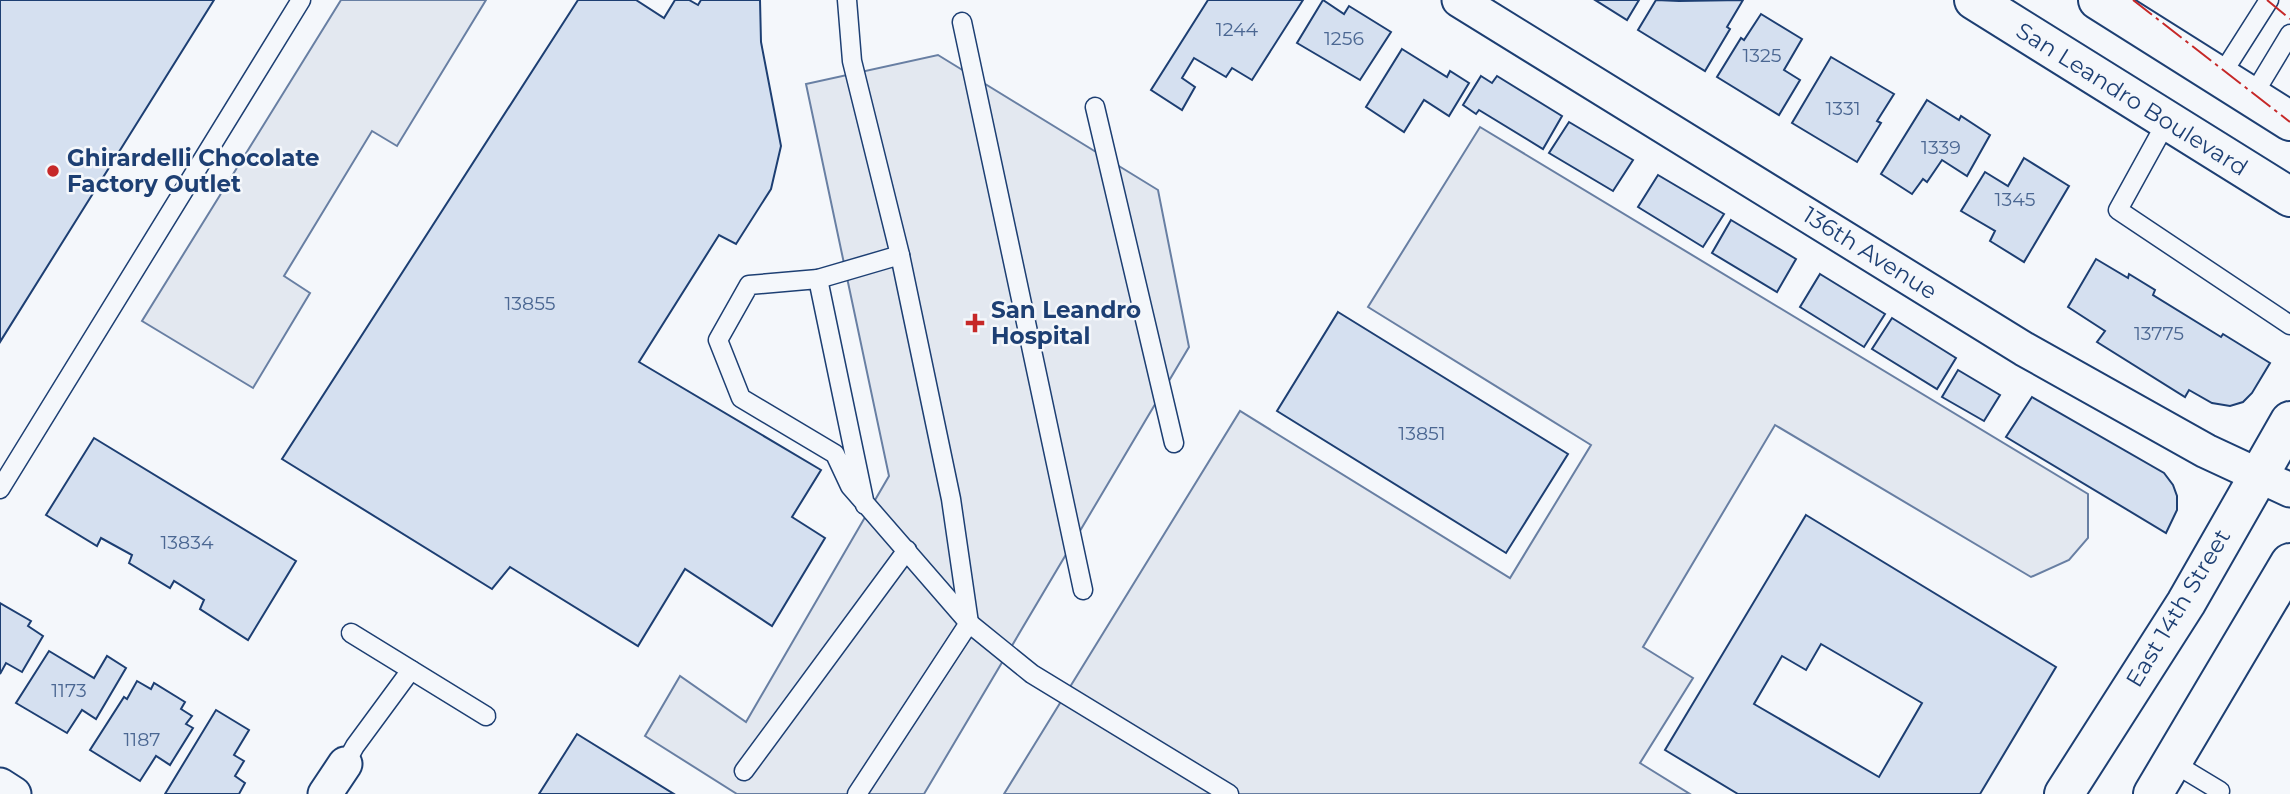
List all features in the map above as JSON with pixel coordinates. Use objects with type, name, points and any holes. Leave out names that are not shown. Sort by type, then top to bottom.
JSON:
[{"type":"main road","name":"San Leandro Boulevard","points":[[1974,0],[2290,197]]},
{"type":"main road","points":[[2098,0],[2290,121]]},
{"type":"main road","name":"East 14th Street","points":[[2064,794],[2186,603],[2274,482],[2290,421]]},
{"type":"main road","points":[[2163,778],[2285,584]]},
{"type":"street","name":"136th Avenue","points":[[1459,0],[2024,349],[2206,451],[2274,482]]},
{"type":"street","points":[[325,794],[345,764]]},
{"type":"street","points":[[0,785],[14,794]]},
{"type":"lane","points":[[0,489],[300,0]]},
{"type":"lane","points":[[847,0],[852,61],[900,255],[951,499],[969,623],[857,794]]},
{"type":"lane","points":[[2220,77],[2269,0]]},
{"type":"lane","points":[[962,22],[1083,590]]},
{"type":"lane","points":[[2252,97],[2290,34]]},
{"type":"lane","points":[[1095,107],[1174,443]]},
{"type":"lane","points":[[2167,121],[2118,211],[2290,325]]},
{"type":"lane","points":[[900,255],[818,279],[749,285],[718,340],[741,398],[835,454],[850,485],[865,505],[969,623],[1032,674],[1229,794]]},
{"type":"lane","points":[[818,279],[865,505]]},
{"type":"lane","points":[[744,771],[907,550]]},
{"type":"lane","points":[[351,633],[486,716]]},
{"type":"lane","points":[[345,764],[355,746],[411,670]]},
{"type":"lane","points":[[2163,778],[2220,791]]},
{"type":"shaded area","points":[[341,0],[486,0],[397,146],[372,131],[284,276],[310,293],[253,388],[142,321]]},
{"type":"shaded area","points":[[938,55],[1158,190],[1189,347],[924,794],[737,794],[645,736],[680,676],[746,722],[889,476],[806,84]]},
{"type":"shaded area","points":[[1480,127],[2088,494],[2088,538],[2069,560],[2031,577],[1775,425],[1643,647],[1693,678],[1640,763],[1690,794],[1004,794],[1240,411],[1510,578],[1591,445],[1368,307]]},
{"type":"building","name":"Ghirardelli Chocolate Factory Outlet","points":[[0,0],[214,0],[0,342]]},
{"type":"building","points":[[578,0],[636,0],[664,18],[675,0],[689,0],[698,5],[701,0],[760,0],[761,42],[781,146],[771,189],[736,244],[719,235],[639,362],[821,470],[792,517],[825,538],[772,626],[685,569],[638,646],[510,567],[492,589],[282,459]]},
{"type":"building","points":[[1208,0],[1303,0],[1252,80],[1232,68],[1226,77],[1194,58],[1182,78],[1195,87],[1182,110],[1151,90]]},
{"type":"building","points":[[1323,0],[1344,14],[1349,6],[1391,32],[1360,80],[1297,43]]},
{"type":"building","points":[[1595,0],[1639,0],[1627,20]]},
{"type":"building","points":[[1656,0],[1743,0],[1727,27],[1730,29],[1705,71],[1638,30]]},
{"type":"building","points":[[1761,14],[1802,39],[1784,70],[1800,80],[1779,115],[1717,77],[1741,38],[1744,40]]},
{"type":"building","points":[[1402,49],[1447,77],[1450,71],[1469,83],[1449,116],[1424,100],[1404,132],[1366,107]]},
{"type":"building","points":[[1831,57],[1894,94],[1877,121],[1881,123],[1857,162],[1792,123]]},
{"type":"building","points":[[1481,76],[1492,83],[1497,76],[1562,116],[1543,149],[1479,110],[1476,114],[1463,105]]},
{"type":"building","points":[[1927,100],[1959,120],[1961,116],[1990,135],[1967,176],[1942,160],[1927,182],[1923,179],[1912,194],[1881,174]]},
{"type":"building","points":[[1569,122],[1633,160],[1613,191],[1549,153]]},
{"type":"building","points":[[2024,158],[2069,186],[2024,262],[1990,241],[1995,231],[1961,211],[1985,172],[2008,186]]},
{"type":"building","points":[[1658,175],[1724,214],[1703,247],[1638,207]]},
{"type":"building","points":[[1731,220],[1796,259],[1777,292],[1712,253]]},
{"type":"building","points":[[2096,259],[2128,278],[2129,274],[2155,290],[2153,295],[2221,337],[2223,334],[2270,363],[2252,393],[2243,402],[2230,406],[2212,403],[2189,390],[2185,397],[2097,342],[2105,331],[2068,307]]},
{"type":"building","points":[[1820,274],[1885,314],[1864,347],[1800,307]]},
{"type":"building","points":[[1338,312],[1568,454],[1506,553],[1277,411]]},
{"type":"building","points":[[1892,318],[1956,358],[1937,389],[1872,349]]},
{"type":"building","points":[[1958,370],[2000,395],[1984,421],[1942,397]]},
{"type":"building","points":[[2032,397],[2164,473],[2177,496],[2177,510],[2166,533],[2006,437]]},
{"type":"building","points":[[94,438],[296,561],[248,640],[200,609],[204,600],[174,581],[170,588],[129,563],[132,555],[101,538],[97,546],[46,515]]},
{"type":"building","points":[[1806,515],[2056,667],[1980,794],[1738,794],[1665,750]],"holes":[[[1821,644],[1922,703],[1879,777],[1754,704],[1782,656],[1806,670]]]},
{"type":"building","points":[[0,603],[31,621],[28,626],[43,636],[22,672],[6,663],[0,674]]},
{"type":"building","points":[[49,651],[94,678],[107,656],[126,668],[96,719],[82,710],[67,733],[16,703]]},
{"type":"building","points":[[137,681],[151,689],[154,683],[185,702],[181,709],[192,716],[186,724],[193,728],[170,765],[156,756],[140,781],[90,750]]},
{"type":"building","points":[[216,710],[249,730],[234,755],[244,761],[235,776],[245,783],[239,794],[165,794]]},
{"type":"building","points":[[577,734],[674,794],[539,794]]},
{"type":"power","points":[[2133,0],[2290,122]]},
{"type":"power","points":[[2267,0],[2290,19]]},
{"type":"place","name":"Ghirardelli Chocolate Factory Outlet","points":[[53,171]]},
{"type":"place","name":"San Leandro Hospital","points":[[975,323]]}]
